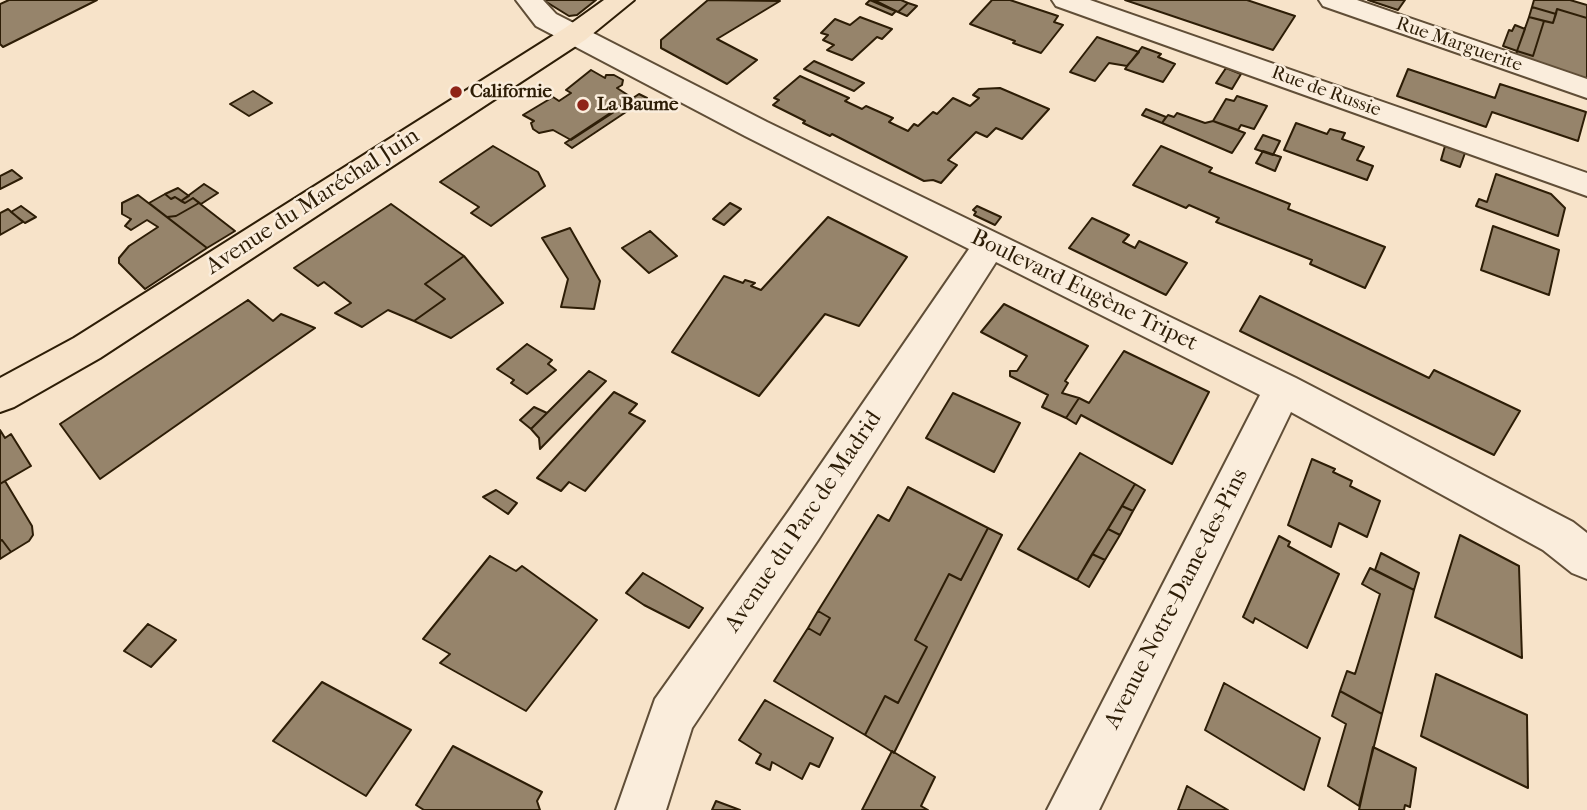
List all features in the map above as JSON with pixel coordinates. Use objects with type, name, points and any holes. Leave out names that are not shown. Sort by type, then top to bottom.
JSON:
[{"type":"main road","name":"Avenue du Maréchal Juin","points":[[0,396],[87,348],[575,34],[621,0]]},
{"type":"street","name":"Boulevard Eugène Tripet","points":[[529,0],[546,20],[756,129],[1283,389],[1558,536],[1587,559]]},
{"type":"street","name":"Rue de Russie","points":[[1065,0],[1587,185]]},
{"type":"street","name":"Rue Marguerite","points":[[1332,0],[1587,89]]},
{"type":"street","name":"Avenue du Parc de Madrid","points":[[641,810],[672,716],[803,526],[990,244]]},
{"type":"street","name":"Avenue Notre-Dame-des-Pins","points":[[1072,810],[1283,389]]},
{"type":"building","points":[[9,0],[97,0],[3,47],[0,44],[0,4]]},
{"type":"building","points":[[543,0],[596,0],[577,15],[569,16]]},
{"type":"building","points":[[708,0],[780,1],[717,39],[757,60],[727,84],[661,48],[661,40]]},
{"type":"building","points":[[870,0],[896,11],[892,15],[866,4]]},
{"type":"building","points":[[874,0],[901,0],[908,3],[898,12]]},
{"type":"building","points":[[992,0],[1010,0],[1058,16],[1054,22],[1063,25],[1041,53],[970,24]]},
{"type":"building","points":[[1125,0],[1247,0],[1295,16],[1273,50]]},
{"type":"building","points":[[1368,0],[1405,0],[1398,10]]},
{"type":"building","points":[[1534,0],[1570,0],[1587,5],[1587,18],[1557,9],[1556,14],[1532,7]]},
{"type":"building","points":[[908,3],[917,6],[907,16],[898,12]]},
{"type":"building","points":[[1532,7],[1556,14],[1553,23],[1529,17]]},
{"type":"building","points":[[1557,9],[1587,18],[1587,83],[1515,58],[1517,51],[1533,56],[1544,21],[1553,23]]},
{"type":"building","points":[[860,17],[892,29],[882,39],[877,37],[852,60],[827,50],[834,45],[823,40],[828,35],[821,33],[835,19],[850,25]]},
{"type":"building","points":[[1529,17],[1544,21],[1533,56],[1517,51]]},
{"type":"building","points":[[1515,25],[1525,29],[1517,51],[1503,46],[1509,30],[1512,31]]},
{"type":"building","points":[[1097,37],[1139,52],[1127,66],[1109,63],[1095,81],[1070,72]]},
{"type":"building","points":[[1142,47],[1161,54],[1158,57],[1175,64],[1163,82],[1125,69]]},
{"type":"building","points":[[814,61],[864,83],[854,91],[804,69]]},
{"type":"building","points":[[1226,68],[1241,74],[1232,89],[1216,83]]},
{"type":"building","points":[[1408,69],[1495,98],[1500,84],[1586,112],[1578,141],[1492,112],[1486,127],[1397,96]]},
{"type":"building","name":"La Baume","points":[[591,70],[605,78],[606,75],[614,75],[623,80],[622,85],[617,88],[634,99],[571,140],[553,130],[539,133],[533,129],[531,123],[534,121],[523,115],[553,97],[559,101],[571,93],[566,90]]},
{"type":"building","points":[[800,76],[849,98],[845,101],[862,109],[866,106],[893,118],[889,122],[908,131],[933,112],[937,114],[953,98],[970,106],[979,98],[973,95],[979,89],[1000,88],[1049,109],[1022,139],[996,128],[987,137],[976,132],[948,160],[957,165],[941,183],[924,181],[832,134],[830,136],[803,123],[805,121],[773,105],[779,100],[774,98]]},
{"type":"building","points":[[253,91],[272,103],[249,116],[230,104]]},
{"type":"building","points":[[639,94],[647,98],[572,148],[565,143]]},
{"type":"building","points":[[1237,96],[1267,106],[1254,129],[1241,125],[1238,130],[1213,121],[1226,99],[1234,101]]},
{"type":"building","points":[[1146,109],[1166,117],[1162,123],[1142,115]]},
{"type":"building","points":[[1177,113],[1205,123],[1213,121],[1245,133],[1232,153],[1162,123],[1168,115],[1174,117]]},
{"type":"building","points":[[1296,123],[1327,134],[1330,129],[1345,133],[1342,139],[1364,147],[1357,160],[1373,166],[1367,180],[1284,150]]},
{"type":"building","points":[[1263,135],[1280,141],[1273,155],[1255,149]]},
{"type":"building","points":[[493,146],[538,172],[545,186],[491,226],[471,213],[479,207],[440,182]]},
{"type":"building","points":[[1161,146],[1212,168],[1209,172],[1290,204],[1288,209],[1385,247],[1365,288],[1310,264],[1312,260],[1216,222],[1219,218],[1189,205],[1186,208],[1133,185]]},
{"type":"building","points":[[1445,146],[1465,153],[1460,167],[1441,160]]},
{"type":"building","points":[[1263,151],[1281,157],[1275,171],[1256,163]]},
{"type":"building","points":[[12,170],[22,178],[0,189],[0,176]]},
{"type":"building","points":[[1496,174],[1551,194],[1565,208],[1558,236],[1476,206],[1479,199],[1487,202]]},
{"type":"building","points":[[204,184],[218,193],[201,204],[193,198],[185,203],[181,201]]},
{"type":"building","points":[[178,188],[189,196],[181,201],[175,197],[171,199],[165,194]]},
{"type":"building","points":[[165,194],[185,203],[193,198],[199,203],[176,216],[167,217],[149,203]]},
{"type":"building","points":[[138,195],[207,248],[145,289],[119,263],[119,258],[129,246],[158,227],[147,220],[131,230],[125,226],[131,219],[122,214],[122,203]]},
{"type":"building","points":[[199,203],[235,231],[207,248],[167,217],[176,216]]},
{"type":"building","points":[[730,203],[741,209],[724,225],[713,219]]},
{"type":"building","points":[[391,204],[464,256],[425,284],[445,299],[414,321],[388,310],[362,327],[335,313],[351,303],[324,282],[318,286],[294,268]]},
{"type":"building","points":[[21,206],[36,217],[25,223],[11,212]]},
{"type":"building","points":[[977,206],[1001,217],[995,225],[974,215],[976,212],[973,210]]},
{"type":"building","points":[[8,209],[23,222],[0,235],[0,213]]},
{"type":"building","points":[[828,217],[907,257],[859,326],[825,314],[759,396],[672,352],[724,276],[743,283],[745,280],[755,283],[751,286],[761,290]]},
{"type":"building","points":[[1092,218],[1129,235],[1123,242],[1135,248],[1139,241],[1187,263],[1166,295],[1069,248]]},
{"type":"building","points":[[1493,226],[1559,250],[1549,295],[1481,270]]},
{"type":"building","points":[[570,228],[600,281],[594,309],[561,307],[568,279],[542,238]]},
{"type":"building","points":[[650,231],[677,256],[649,273],[622,248]]},
{"type":"building","points":[[464,256],[503,303],[451,338],[414,321],[445,299],[425,284]]},
{"type":"building","points":[[1260,296],[1429,378],[1434,370],[1520,411],[1494,455],[1240,331]]},
{"type":"building","points":[[248,300],[273,321],[281,314],[315,328],[100,479],[60,424]]},
{"type":"building","points":[[1004,304],[1088,346],[1065,381],[1068,383],[1062,393],[1079,398],[1066,418],[1042,407],[1048,395],[1010,376],[1010,371],[1017,371],[1027,356],[981,332]]},
{"type":"building","points":[[527,344],[552,360],[548,364],[556,370],[527,394],[511,383],[514,380],[497,369]]},
{"type":"building","points":[[1124,351],[1209,392],[1172,464],[1081,415],[1076,424],[1066,418],[1079,398],[1089,403]]},
{"type":"building","points":[[589,371],[606,381],[540,449],[539,438],[531,429]]},
{"type":"building","points":[[614,392],[637,404],[629,413],[645,421],[585,491],[569,482],[561,491],[537,478]]},
{"type":"building","points":[[953,393],[1020,423],[994,472],[926,438]]},
{"type":"building","points":[[534,407],[547,413],[531,429],[520,420]]},
{"type":"building","points":[[0,430],[5,438],[11,434],[31,466],[0,484]]},
{"type":"building","points":[[1080,453],[1135,484],[1077,580],[1018,549]]},
{"type":"building","points":[[1312,459],[1335,469],[1333,472],[1352,481],[1350,486],[1380,501],[1367,537],[1339,523],[1331,547],[1288,525]]},
{"type":"building","points":[[5,481],[32,526],[33,535],[29,541],[11,552],[2,540],[0,541],[0,484]]},
{"type":"building","points":[[1135,484],[1145,490],[1133,511],[1122,506]]},
{"type":"building","points":[[908,487],[988,528],[961,580],[949,574],[915,640],[927,647],[898,703],[885,696],[865,735],[774,681],[808,628],[820,635],[830,618],[818,611],[878,515],[889,521]]},
{"type":"building","points":[[496,490],[517,503],[508,514],[483,497]]},
{"type":"building","points":[[1122,506],[1133,511],[1120,535],[1108,529]]},
{"type":"building","points":[[988,528],[1002,535],[894,753],[865,735],[885,696],[898,703],[927,647],[915,640],[949,574],[961,580]]},
{"type":"building","points":[[1108,529],[1120,535],[1105,560],[1092,554]]},
{"type":"building","points":[[1460,535],[1519,566],[1522,658],[1435,617]]},
{"type":"building","points":[[1279,536],[1290,542],[1288,546],[1339,574],[1307,648],[1255,618],[1253,623],[1243,617]]},
{"type":"building","points":[[2,540],[11,552],[0,559],[0,541]]},
{"type":"building","points":[[1381,553],[1419,573],[1414,590],[1375,570]]},
{"type":"building","points":[[1092,554],[1105,560],[1089,587],[1077,580]]},
{"type":"building","points":[[490,556],[516,571],[522,566],[597,620],[526,711],[440,663],[450,654],[423,639]]},
{"type":"building","points":[[1370,568],[1414,590],[1382,714],[1340,691],[1347,671],[1355,674],[1380,594],[1362,584]]},
{"type":"building","points":[[643,573],[703,608],[689,628],[626,593]]},
{"type":"building","points":[[818,611],[830,618],[820,635],[808,628]]},
{"type":"building","points":[[148,624],[176,640],[151,667],[124,651]]},
{"type":"building","points":[[1436,674],[1527,715],[1528,788],[1421,736]]},
{"type":"building","points":[[322,682],[411,730],[366,796],[273,741]]},
{"type":"building","points":[[1224,683],[1320,738],[1304,790],[1205,730]]},
{"type":"building","points":[[1340,691],[1382,714],[1359,806],[1328,786],[1346,724],[1332,716]]},
{"type":"building","points":[[765,700],[833,738],[819,767],[810,763],[802,779],[772,762],[770,770],[756,763],[761,754],[739,740]]},
{"type":"building","points":[[453,746],[542,792],[537,801],[540,810],[424,810],[416,805]]},
{"type":"building","points":[[1373,747],[1416,768],[1410,807],[1405,805],[1404,810],[1359,810]]},
{"type":"building","points":[[892,751],[935,777],[921,806],[928,810],[862,810]]},
{"type":"building","points":[[1187,786],[1228,810],[1178,810]]},
{"type":"building","points":[[716,801],[740,810],[712,810]]},
{"type":"place","name":"Californie","points":[[456,92]]},
{"type":"place","name":"La Baume","points":[[583,105]]}]
